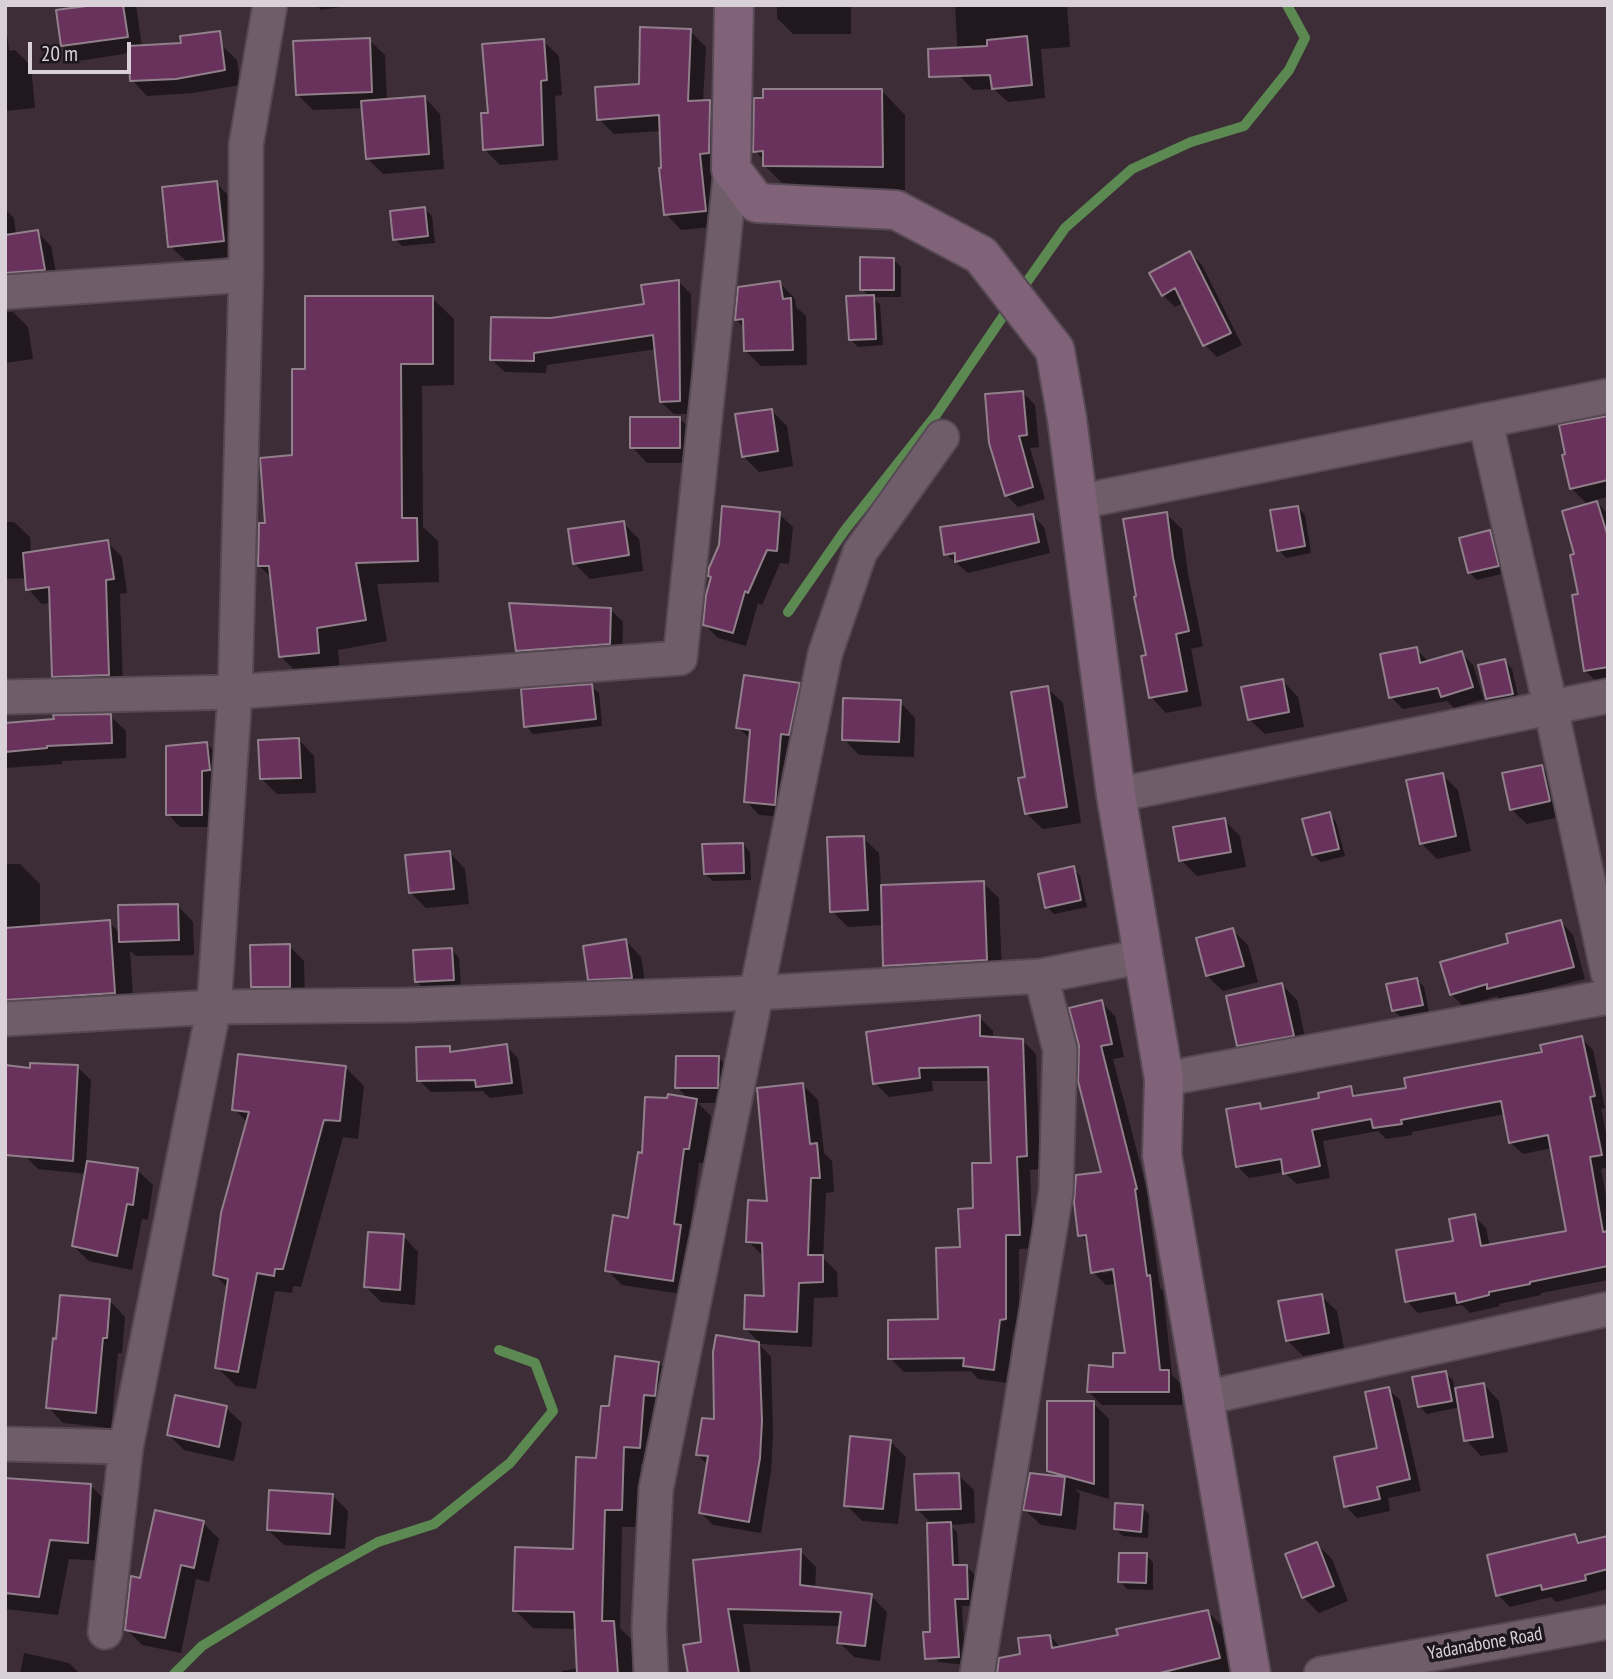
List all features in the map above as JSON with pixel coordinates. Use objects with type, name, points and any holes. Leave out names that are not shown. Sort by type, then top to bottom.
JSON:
[{"type":"street","points":[[105,1632],[126,1447],[214,1007],[235,692],[246,275],[246,145],[270,5]]},
{"type":"street","points":[[5,697],[235,692],[680,658],[731,169],[734,5]]},
{"type":"street","points":[[731,169],[757,203],[896,210],[981,255],[1055,349],[1116,795],[1164,1079],[1162,1155],[1251,1674]]},
{"type":"street","points":[[5,292],[246,275]]},
{"type":"street","points":[[1078,502],[1608,396]]},
{"type":"street","points":[[1485,420],[1608,973]]},
{"type":"street","points":[[651,1674],[649,1626],[656,1489],[825,654],[860,552],[942,437]]},
{"type":"street","points":[[1116,795],[1608,696]]},
{"type":"street","points":[[5,1019],[214,1007],[421,1005],[756,993],[1041,976],[1144,956]]},
{"type":"street","points":[[976,1674],[1056,1192],[1060,1050],[1041,976]]},
{"type":"street","points":[[1164,1079],[1608,997]]},
{"type":"street","points":[[1204,1398],[1608,1309]]},
{"type":"street","points":[[5,1444],[126,1447]]},
{"type":"street","name":"Yadanabone Road","points":[[1321,1674],[1608,1622]]},
{"type":"building","points":[[94,5],[123,5],[128,37],[61,46],[56,10]]},
{"type":"building","points":[[640,27],[691,29],[688,101],[710,100],[709,153],[700,154],[706,211],[664,215],[659,168],[659,115],[597,120],[595,87],[639,84]]},
{"type":"building","points":[[220,31],[225,70],[176,79],[130,81],[128,46],[181,43],[180,36]]},
{"type":"building","points":[[1027,36],[1032,85],[992,89],[990,75],[929,77],[928,49],[987,46],[987,40]]},
{"type":"building","points":[[370,38],[372,92],[296,95],[293,41]]},
{"type":"building","points":[[544,39],[547,80],[541,81],[543,145],[483,150],[481,113],[488,113],[482,44]]},
{"type":"building","points":[[763,89],[882,89],[883,167],[763,166],[763,151],[753,152],[754,98],[763,98]]},
{"type":"building","points":[[425,96],[429,154],[366,159],[361,101]]},
{"type":"building","points":[[217,181],[224,241],[168,247],[162,187]]},
{"type":"building","points":[[425,207],[428,236],[393,240],[390,211]]},
{"type":"building","points":[[38,230],[45,270],[5,273],[5,235]]},
{"type":"building","points":[[1190,251],[1231,333],[1203,346],[1175,288],[1162,296],[1149,273]]},
{"type":"building","points":[[860,257],[894,258],[894,290],[860,290]]},
{"type":"building","points":[[679,280],[680,401],[660,402],[653,335],[534,353],[534,361],[490,360],[491,317],[551,318],[644,304],[641,285]]},
{"type":"building","points":[[780,281],[783,299],[791,298],[793,350],[744,351],[743,319],[735,320],[738,287]]},
{"type":"building","points":[[874,295],[876,339],[849,340],[846,296]]},
{"type":"building","points":[[305,296],[433,296],[433,364],[401,364],[402,518],[417,518],[418,561],[356,563],[366,620],[317,628],[319,653],[279,657],[269,566],[258,566],[259,523],[265,523],[260,458],[292,455],[292,369],[305,369]]},
{"type":"building","points":[[1023,391],[1027,435],[1019,436],[1033,487],[1005,496],[989,443],[985,394]]},
{"type":"building","points":[[772,409],[778,451],[742,457],[735,414]]},
{"type":"building","points":[[1608,416],[1608,480],[1570,489],[1562,455],[1565,454],[1559,425]]},
{"type":"building","points":[[630,417],[680,417],[680,448],[630,448]]},
{"type":"building","points":[[1597,501],[1608,537],[1608,667],[1584,671],[1572,595],[1578,594],[1570,555],[1574,554],[1562,511]]},
{"type":"building","points":[[722,506],[780,512],[777,551],[767,550],[748,593],[745,591],[733,633],[703,625],[711,577],[708,576],[709,568],[719,545]]},
{"type":"building","points":[[1298,506],[1305,546],[1277,551],[1270,510]]},
{"type":"building","points":[[1167,512],[1173,558],[1189,631],[1176,634],[1187,691],[1149,698],[1141,656],[1146,655],[1134,597],[1136,596],[1123,519]]},
{"type":"building","points":[[1033,514],[1039,542],[955,562],[955,553],[944,555],[940,527]]},
{"type":"building","points":[[624,521],[629,555],[573,564],[568,529]]},
{"type":"building","points":[[1490,530],[1499,566],[1468,573],[1459,538]]},
{"type":"building","points":[[108,540],[114,579],[106,580],[109,675],[52,677],[49,587],[26,590],[23,553]]},
{"type":"building","points":[[509,603],[611,608],[610,644],[516,651]]},
{"type":"building","points":[[1417,647],[1420,663],[1462,651],[1473,687],[1441,697],[1438,688],[1389,698],[1380,654]]},
{"type":"building","points":[[1505,659],[1513,694],[1486,699],[1478,665]]},
{"type":"building","points":[[744,675],[800,683],[789,735],[781,734],[775,805],[744,802],[750,730],[736,728]]},
{"type":"building","points":[[1283,679],[1289,712],[1248,720],[1241,687]]},
{"type":"building","points":[[592,684],[596,719],[524,727],[521,689]]},
{"type":"building","points":[[1048,686],[1067,807],[1025,814],[1018,778],[1025,777],[1011,692]]},
{"type":"building","points":[[843,698],[901,700],[899,742],[842,740]]},
{"type":"building","points":[[111,714],[112,743],[47,746],[5,752],[5,723],[54,719],[53,715]]},
{"type":"building","points":[[299,738],[301,778],[260,779],[258,740]]},
{"type":"building","points":[[207,742],[210,770],[202,771],[202,815],[166,815],[166,746]]},
{"type":"building","points":[[1542,765],[1550,801],[1510,810],[1502,773]]},
{"type":"building","points":[[1443,773],[1456,836],[1420,844],[1406,780]]},
{"type":"building","points":[[1330,812],[1339,849],[1312,855],[1302,819]]},
{"type":"building","points":[[1225,818],[1231,852],[1179,861],[1173,827]]},
{"type":"building","points":[[864,836],[868,910],[830,912],[827,837]]},
{"type":"building","points":[[743,843],[744,873],[704,874],[702,844]]},
{"type":"building","points":[[450,851],[454,889],[409,893],[405,855]]},
{"type":"building","points":[[1074,866],[1081,900],[1045,908],[1038,874]]},
{"type":"building","points":[[984,881],[987,960],[883,966],[881,885]]},
{"type":"building","points":[[178,904],[179,940],[119,942],[118,905]]},
{"type":"building","points":[[110,920],[115,993],[5,1000],[5,928]]},
{"type":"building","points":[[1561,920],[1574,967],[1487,989],[1487,984],[1450,995],[1440,962],[1508,943],[1506,934]]},
{"type":"building","points":[[1233,928],[1244,966],[1206,976],[1196,938]]},
{"type":"building","points":[[626,939],[632,978],[588,980],[583,946]]},
{"type":"building","points":[[290,944],[290,987],[251,987],[250,945]]},
{"type":"building","points":[[452,948],[454,980],[415,982],[413,950]]},
{"type":"building","points":[[1417,978],[1423,1005],[1392,1011],[1386,984]]},
{"type":"building","points":[[1282,983],[1294,1036],[1237,1046],[1226,996]]},
{"type":"building","points":[[1102,1000],[1112,1044],[1101,1046],[1137,1189],[1160,1370],[1169,1370],[1169,1392],[1087,1392],[1089,1365],[1113,1367],[1113,1353],[1125,1353],[1113,1269],[1091,1273],[1086,1235],[1078,1236],[1074,1202],[1076,1175],[1101,1172],[1078,1081],[1079,1046],[1069,1008]]},
{"type":"building","points":[[980,1015],[980,1036],[1023,1039],[1027,1156],[1017,1157],[1020,1235],[1006,1235],[1006,1319],[1000,1320],[994,1370],[963,1366],[964,1358],[888,1359],[888,1320],[938,1319],[936,1248],[960,1247],[958,1209],[973,1208],[972,1163],[991,1163],[988,1067],[919,1068],[920,1078],[873,1084],[866,1032]]},
{"type":"building","points":[[1582,1036],[1595,1096],[1590,1097],[1602,1155],[1590,1157],[1603,1232],[1608,1231],[1608,1266],[1489,1292],[1489,1295],[1457,1303],[1455,1293],[1405,1302],[1396,1250],[1453,1241],[1449,1219],[1475,1214],[1481,1246],[1566,1231],[1548,1135],[1509,1143],[1501,1101],[1401,1120],[1402,1124],[1373,1128],[1371,1119],[1312,1130],[1320,1166],[1283,1174],[1281,1159],[1236,1167],[1226,1109],[1260,1103],[1261,1109],[1319,1098],[1318,1093],[1351,1086],[1353,1096],[1406,1088],[1404,1078],[1542,1052],[1540,1045]]},
{"type":"building","points":[[507,1044],[512,1083],[476,1087],[475,1080],[417,1081],[416,1047],[450,1046],[450,1052]]},
{"type":"building","points":[[238,1054],[346,1066],[340,1121],[324,1120],[283,1269],[275,1269],[274,1276],[257,1273],[238,1372],[215,1368],[228,1279],[213,1275],[221,1213],[249,1112],[232,1110]]},
{"type":"building","points":[[676,1056],[719,1056],[718,1088],[675,1088]]},
{"type":"building","points":[[30,1063],[78,1065],[73,1161],[5,1155],[5,1065],[30,1068]]},
{"type":"building","points":[[803,1083],[810,1144],[817,1143],[820,1178],[811,1178],[808,1255],[823,1255],[823,1282],[799,1283],[797,1332],[744,1329],[745,1295],[764,1296],[762,1243],[746,1242],[748,1200],[767,1201],[757,1088]]},
{"type":"building","points":[[668,1094],[697,1099],[689,1149],[684,1149],[674,1224],[681,1225],[673,1281],[605,1271],[613,1215],[628,1218],[638,1152],[642,1153],[645,1097],[667,1098]]},
{"type":"building","points":[[87,1161],[138,1168],[133,1205],[127,1204],[117,1256],[72,1246]]},
{"type":"building","points":[[368,1232],[404,1234],[400,1290],[364,1287]]},
{"type":"building","points":[[1322,1294],[1329,1333],[1286,1341],[1278,1301]]},
{"type":"building","points":[[60,1295],[110,1299],[107,1338],[103,1338],[96,1413],[46,1408]]},
{"type":"building","points":[[716,1335],[759,1342],[762,1421],[760,1458],[749,1522],[699,1513],[708,1456],[696,1455],[702,1418],[714,1419],[713,1352]]},
{"type":"building","points":[[615,1356],[659,1362],[655,1396],[644,1395],[640,1448],[624,1447],[622,1510],[605,1510],[602,1621],[614,1621],[618,1674],[577,1674],[574,1612],[513,1611],[515,1547],[573,1549],[576,1457],[596,1458],[601,1406],[609,1406]]},
{"type":"building","points":[[1446,1371],[1452,1401],[1418,1407],[1412,1377]]},
{"type":"building","points":[[1484,1383],[1493,1437],[1464,1441],[1455,1388]]},
{"type":"building","points":[[1389,1387],[1410,1479],[1377,1487],[1380,1499],[1344,1507],[1334,1457],[1377,1448],[1365,1392]]},
{"type":"building","points":[[175,1395],[227,1406],[219,1447],[167,1435]]},
{"type":"building","points":[[1047,1401],[1094,1401],[1094,1484],[1047,1471]]},
{"type":"building","points":[[850,1436],[891,1440],[883,1509],[844,1506]]},
{"type":"building","points":[[959,1473],[961,1509],[916,1510],[914,1474]]},
{"type":"building","points":[[1030,1473],[1065,1477],[1061,1515],[1023,1510]]},
{"type":"building","points":[[5,1478],[91,1484],[88,1543],[50,1540],[39,1597],[5,1593]]},
{"type":"building","points":[[269,1490],[333,1494],[330,1534],[267,1530]]},
{"type":"building","points":[[1115,1503],[1143,1505],[1141,1532],[1114,1529]]},
{"type":"building","points":[[155,1510],[204,1521],[194,1568],[181,1565],[165,1638],[125,1630],[131,1576],[140,1578]]},
{"type":"building","points":[[951,1522],[953,1565],[967,1565],[968,1599],[955,1599],[959,1657],[925,1659],[923,1632],[930,1632],[927,1523]]},
{"type":"building","points":[[1575,1534],[1578,1543],[1608,1536],[1608,1569],[1585,1575],[1586,1580],[1542,1590],[1541,1585],[1496,1596],[1487,1555]]},
{"type":"building","points":[[1317,1542],[1334,1586],[1302,1598],[1285,1554]]},
{"type":"building","points":[[801,1549],[800,1585],[872,1594],[865,1646],[837,1643],[841,1612],[728,1609],[739,1674],[688,1674],[683,1645],[701,1642],[693,1560]]},
{"type":"building","points":[[1119,1553],[1147,1553],[1146,1583],[1118,1582]]},
{"type":"building","points":[[1208,1610],[1220,1658],[1156,1674],[997,1674],[999,1658],[1020,1654],[1018,1638],[1050,1635],[1052,1648],[1118,1635],[1116,1629]]},
{"type":"waterway","points":[[1019,293],[1065,228],[1132,169],[1191,142],[1244,126],[1289,70],[1305,38],[1287,5]]},
{"type":"waterway","points":[[788,612],[845,530],[936,415],[1010,306]]},
{"type":"waterway","points":[[174,1674],[202,1646],[317,1576],[378,1542],[434,1524],[510,1463],[553,1411],[535,1363],[499,1350]]}]
